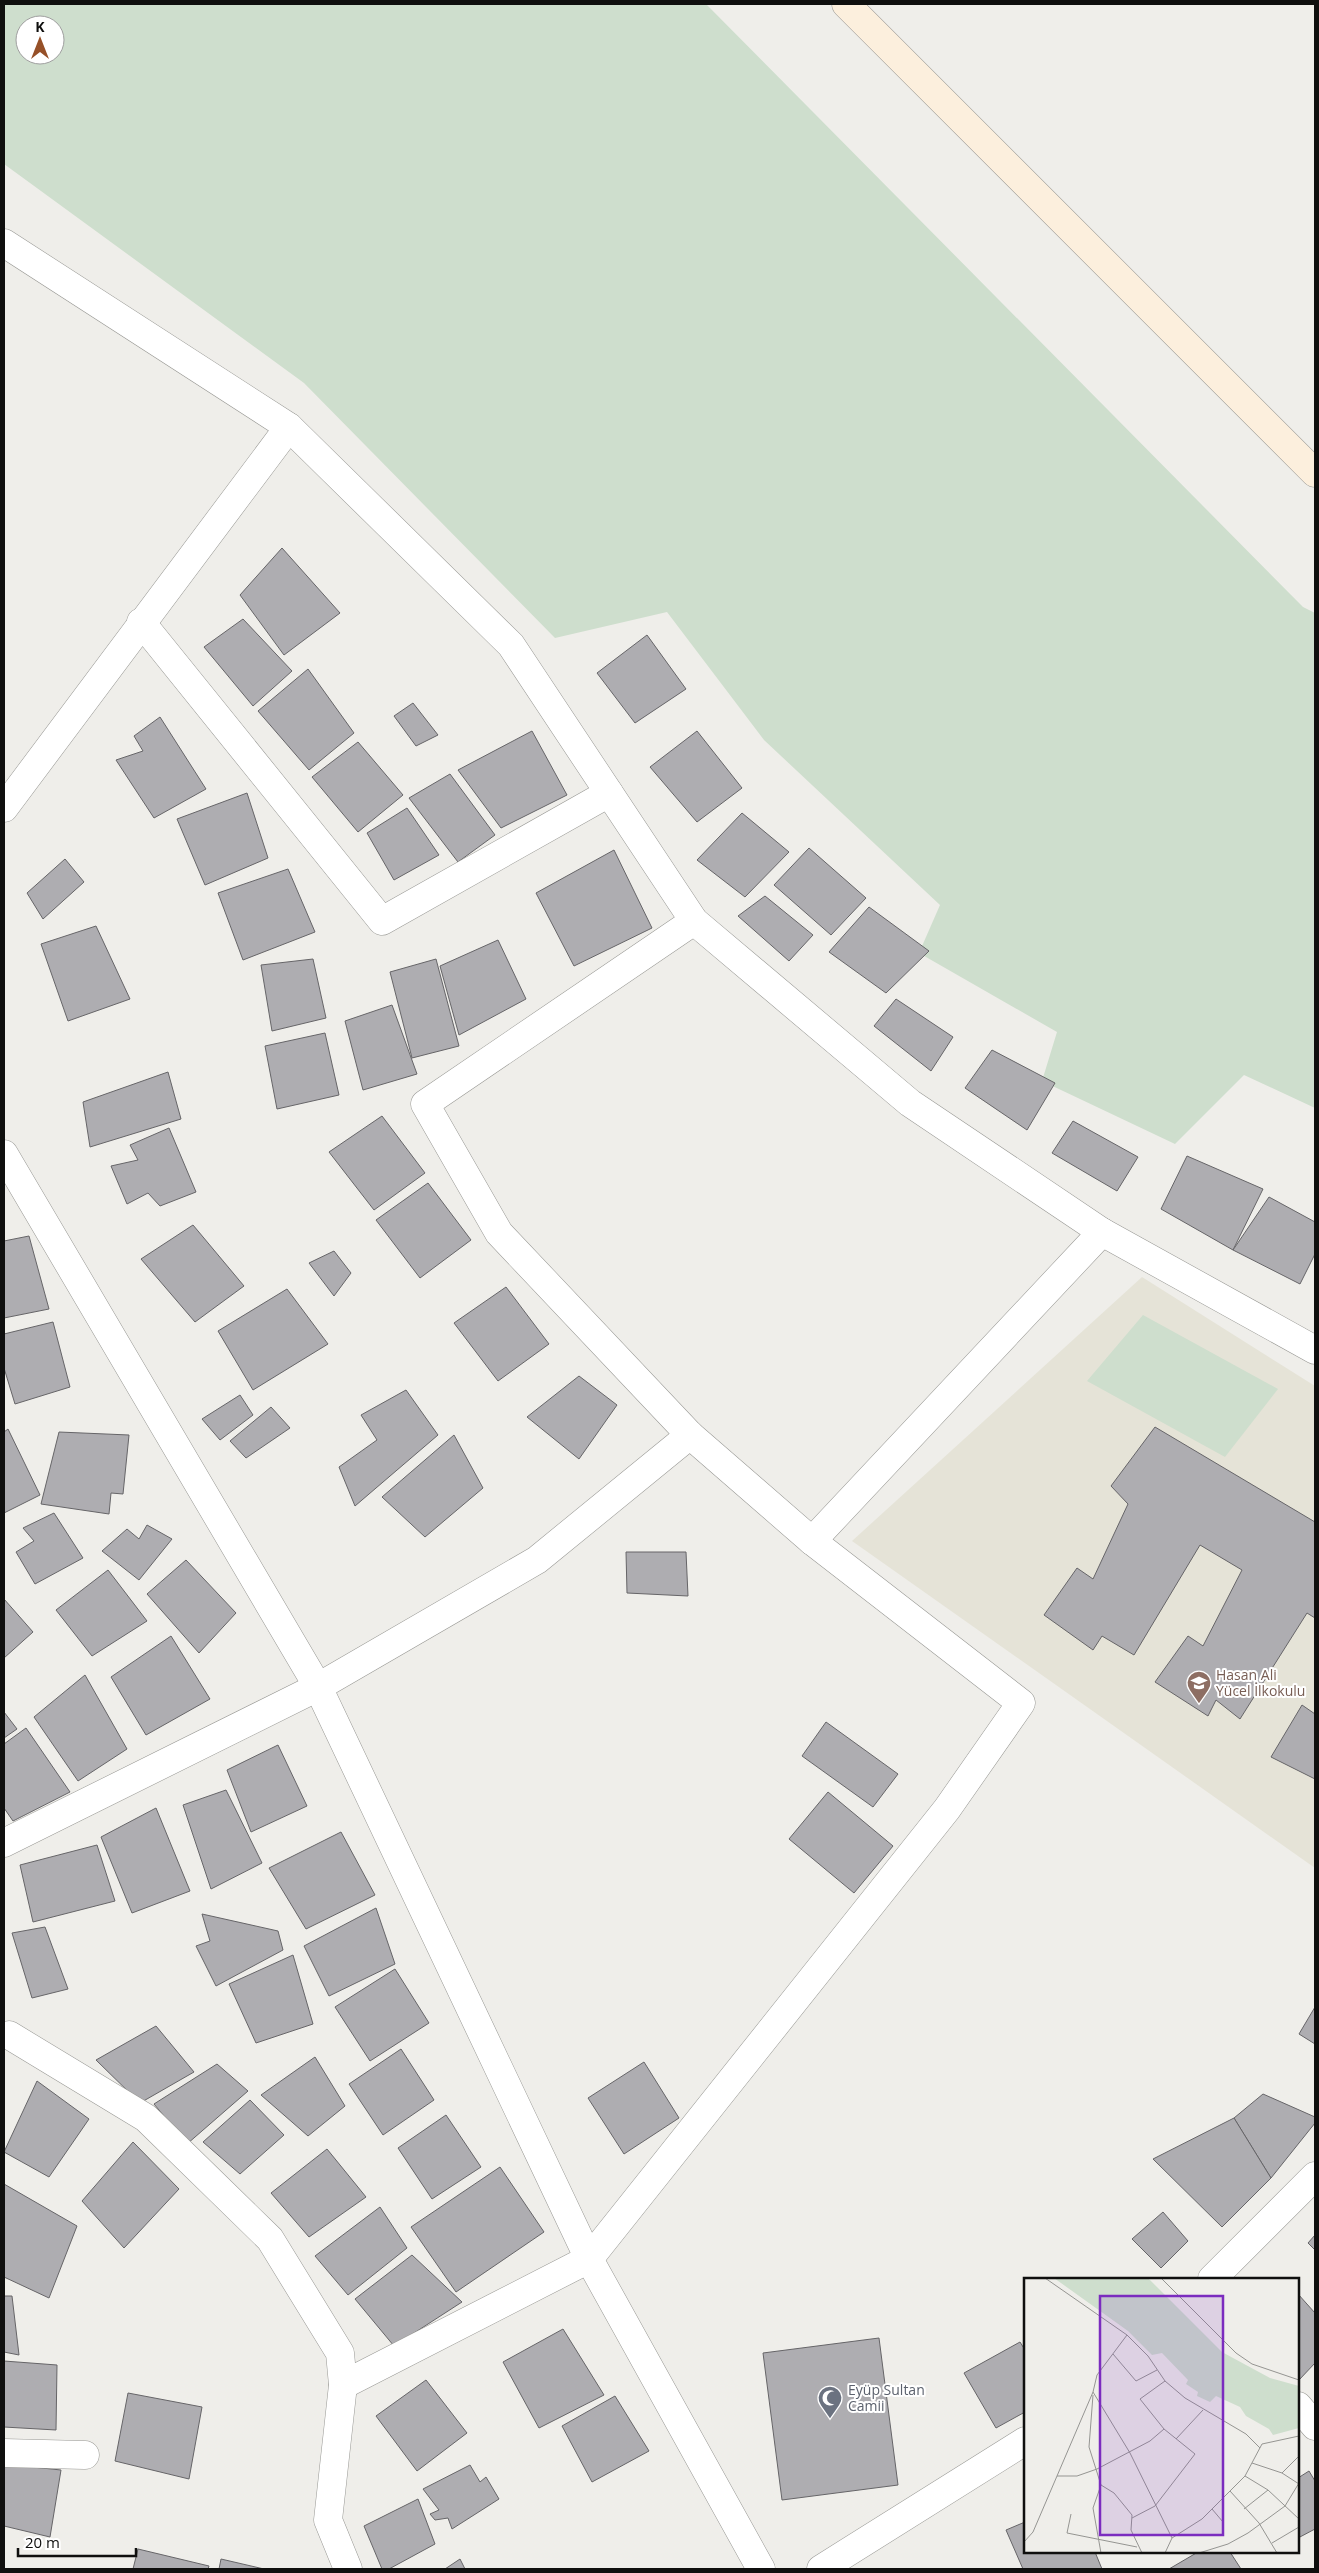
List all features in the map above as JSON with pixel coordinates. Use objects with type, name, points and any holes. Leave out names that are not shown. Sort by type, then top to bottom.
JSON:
[{"type":"main road","points":[[846,4],[1315,473]]},
{"type":"street","points":[[4,243],[289,427],[511,645],[694,921],[910,1104],[1102,1232],[1315,1350]]},
{"type":"street","points":[[4,808],[289,427]]},
{"type":"street","points":[[142,622],[382,921],[609,793]]},
{"type":"street","points":[[343,2385],[589,2259],[947,1810],[1021,1703],[812,1541],[690,1434],[499,1233],[425,1104],[694,921]]},
{"type":"street","points":[[4,1154],[318,1687],[589,2259],[761,2569]]},
{"type":"street","points":[[812,1541],[1102,1232]]},
{"type":"street","points":[[4,1843],[318,1687],[537,1560],[690,1434]]},
{"type":"street","points":[[6,2034],[146,2118],[270,2239],[340,2354],[343,2385],[328,2520],[348,2569]]},
{"type":"street","points":[[1213,2278],[1315,2176]]},
{"type":"street","points":[[1299,2407],[1315,2426]]},
{"type":"street","points":[[821,2569],[1024,2442]]},
{"type":"street","points":[[4,2453],[85,2455]]},
{"type":"shaded area","name":"Hasan Ali Yücel İlkokulu","points":[[1142,1277],[1315,1386],[1315,1868],[852,1541]]},
{"type":"green space","points":[[4,4],[706,4],[1303,607],[1315,613],[1315,1108],[1244,1075],[1175,1144],[1042,1081],[1057,1032],[919,953],[940,905],[764,740],[667,612],[555,638],[304,383],[4,164]]},
{"type":"green space","points":[[1143,1315],[1278,1389],[1225,1457],[1087,1381]]},
{"type":"building","points":[[282,548],[340,613],[284,655],[240,595]]},
{"type":"building","points":[[243,619],[292,671],[253,706],[204,647]]},
{"type":"building","points":[[647,635],[686,689],[635,723],[597,673]]},
{"type":"building","points":[[308,669],[354,733],[309,770],[258,711]]},
{"type":"building","points":[[413,703],[438,735],[416,746],[394,716]]},
{"type":"building","points":[[160,717],[206,789],[154,818],[116,760],[143,751],[134,736]]},
{"type":"building","points":[[532,731],[567,795],[501,828],[458,770]]},
{"type":"building","points":[[697,731],[742,788],[697,822],[650,767]]},
{"type":"building","points":[[358,742],[403,795],[358,832],[312,777]]},
{"type":"building","points":[[450,774],[495,835],[458,862],[409,798]]},
{"type":"building","points":[[247,793],[268,858],[205,885],[177,819]]},
{"type":"building","points":[[407,808],[439,855],[394,880],[367,833]]},
{"type":"building","points":[[742,813],[789,852],[745,897],[697,860]]},
{"type":"building","points":[[809,848],[866,898],[831,935],[774,885]]},
{"type":"building","points":[[614,850],[652,928],[574,966],[536,893]]},
{"type":"building","points":[[65,859],[84,882],[43,919],[27,893]]},
{"type":"building","points":[[288,869],[315,932],[243,960],[218,893]]},
{"type":"building","points":[[765,896],[813,935],[789,961],[738,916]]},
{"type":"building","points":[[869,907],[929,951],[886,993],[829,952]]},
{"type":"building","points":[[96,926],[130,999],[68,1021],[41,944]]},
{"type":"building","points":[[498,940],[526,999],[459,1035],[440,966]]},
{"type":"building","points":[[313,959],[326,1018],[272,1031],[261,965]]},
{"type":"building","points":[[436,959],[459,1046],[412,1058],[390,972]]},
{"type":"building","points":[[896,999],[953,1037],[931,1071],[874,1026]]},
{"type":"building","points":[[392,1005],[417,1074],[363,1090],[345,1021]]},
{"type":"building","points":[[325,1033],[339,1095],[277,1109],[265,1046]]},
{"type":"building","points":[[992,1050],[1055,1083],[1027,1130],[965,1088]]},
{"type":"building","points":[[168,1072],[181,1119],[90,1147],[83,1102]]},
{"type":"building","points":[[382,1116],[425,1173],[374,1210],[329,1152]]},
{"type":"building","points":[[1073,1121],[1138,1157],[1117,1191],[1052,1153]]},
{"type":"building","points":[[169,1128],[196,1192],[160,1206],[148,1193],[127,1204],[111,1166],[138,1160],[130,1145]]},
{"type":"building","points":[[1187,1156],[1263,1189],[1233,1250],[1161,1209]]},
{"type":"building","points":[[428,1183],[471,1240],[420,1278],[376,1220]]},
{"type":"building","points":[[1269,1197],[1315,1222],[1315,1254],[1300,1284],[1233,1250]]},
{"type":"building","points":[[193,1225],[244,1286],[195,1322],[141,1259]]},
{"type":"building","points":[[29,1236],[49,1309],[4,1318],[4,1241]]},
{"type":"building","points":[[334,1251],[351,1273],[334,1296],[309,1263]]},
{"type":"building","points":[[506,1287],[549,1344],[498,1381],[454,1323]]},
{"type":"building","points":[[287,1289],[328,1344],[253,1390],[218,1331]]},
{"type":"building","points":[[53,1322],[70,1387],[15,1404],[4,1368],[4,1334]]},
{"type":"building","points":[[579,1376],[617,1405],[579,1459],[527,1417]]},
{"type":"building","points":[[406,1390],[438,1435],[355,1506],[339,1467],[377,1440],[361,1415]]},
{"type":"building","points":[[240,1395],[253,1415],[220,1440],[202,1419]]},
{"type":"building","points":[[271,1407],[290,1428],[246,1458],[230,1441]]},
{"type":"building","points":[[1155,1427],[1315,1522],[1315,1618],[1307,1613],[1240,1719],[1216,1700],[1208,1716],[1155,1682],[1188,1636],[1203,1646],[1242,1570],[1200,1545],[1134,1655],[1102,1636],[1093,1650],[1044,1615],[1077,1568],[1093,1579],[1128,1504],[1111,1486]]},
{"type":"building","points":[[8,1429],[40,1495],[4,1513],[4,1432]]},
{"type":"building","points":[[59,1432],[129,1435],[123,1494],[111,1493],[109,1514],[41,1504]]},
{"type":"building","points":[[454,1435],[483,1488],[425,1537],[382,1497]]},
{"type":"building","points":[[54,1513],[83,1558],[35,1584],[16,1552],[34,1541],[23,1528]]},
{"type":"building","points":[[147,1525],[172,1539],[139,1580],[102,1551],[127,1529],[139,1539]]},
{"type":"building","points":[[626,1552],[686,1552],[688,1596],[627,1593]]},
{"type":"building","points":[[186,1560],[236,1613],[199,1653],[147,1594]]},
{"type":"building","points":[[108,1570],[147,1621],[92,1656],[56,1610]]},
{"type":"building","points":[[4,1599],[33,1632],[4,1658]]},
{"type":"building","points":[[171,1636],[210,1699],[146,1735],[111,1677]]},
{"type":"building","points":[[85,1675],[127,1749],[78,1781],[34,1717]]},
{"type":"building","points":[[1302,1705],[1315,1714],[1315,1779],[1271,1757]]},
{"type":"building","points":[[4,1712],[17,1729],[4,1738]]},
{"type":"building","points":[[826,1722],[898,1774],[873,1807],[802,1756]]},
{"type":"building","points":[[26,1728],[70,1792],[13,1821],[4,1808],[4,1744]]},
{"type":"building","points":[[278,1745],[307,1806],[251,1832],[227,1770]]},
{"type":"building","points":[[226,1790],[262,1863],[211,1889],[183,1805]]},
{"type":"building","points":[[828,1792],[893,1846],[854,1893],[789,1839]]},
{"type":"building","points":[[156,1808],[190,1891],[132,1913],[101,1837]]},
{"type":"building","points":[[341,1832],[375,1895],[306,1929],[269,1868]]},
{"type":"building","points":[[97,1845],[115,1901],[33,1922],[20,1865]]},
{"type":"building","points":[[376,1908],[395,1964],[329,1996],[304,1946]]},
{"type":"building","points":[[202,1914],[278,1931],[283,1950],[216,1986],[196,1946],[210,1941]]},
{"type":"building","points":[[45,1927],[68,1989],[32,1998],[12,1933]]},
{"type":"building","points":[[293,1955],[313,2024],[256,2043],[229,1984]]},
{"type":"building","points":[[395,1969],[429,2023],[370,2061],[335,2007]]},
{"type":"building","points":[[1315,2007],[1315,2044],[1299,2034]]},
{"type":"building","points":[[156,2026],[194,2072],[140,2103],[96,2060]]},
{"type":"building","points":[[401,2049],[434,2100],[383,2135],[349,2084]]},
{"type":"building","points":[[315,2057],[345,2106],[308,2136],[261,2095]]},
{"type":"building","points":[[644,2062],[679,2118],[624,2154],[588,2098]]},
{"type":"building","points":[[217,2064],[248,2091],[187,2144],[154,2104]]},
{"type":"building","points":[[37,2081],[89,2119],[49,2177],[4,2152]]},
{"type":"building","points":[[1263,2094],[1315,2117],[1315,2123],[1271,2178],[1234,2118]]},
{"type":"building","points":[[250,2100],[284,2135],[240,2174],[203,2142]]},
{"type":"building","points":[[446,2115],[481,2167],[432,2199],[398,2148]]},
{"type":"building","points":[[1234,2118],[1271,2178],[1222,2227],[1153,2159]]},
{"type":"building","points":[[133,2142],[179,2189],[124,2248],[82,2201]]},
{"type":"building","points":[[327,2149],[366,2197],[309,2237],[271,2193]]},
{"type":"building","points":[[500,2167],[544,2232],[456,2292],[411,2227]]},
{"type":"building","points":[[4,2184],[77,2226],[49,2298],[4,2277]]},
{"type":"building","points":[[380,2207],[407,2248],[348,2295],[315,2256]]},
{"type":"building","points":[[1163,2212],[1188,2241],[1161,2268],[1132,2239]]},
{"type":"building","points":[[1315,2235],[1315,2250],[1308,2243]]},
{"type":"building","points":[[412,2255],[462,2302],[394,2346],[355,2299]]},
{"type":"building","points":[[1299,2295],[1315,2313],[1315,2363],[1299,2380]]},
{"type":"building","points":[[4,2296],[12,2296],[19,2355],[4,2352]]},
{"type":"building","points":[[563,2329],[604,2395],[539,2428],[503,2362]]},
{"type":"building","name":"Eyüp Sultan Camii","points":[[879,2338],[898,2485],[782,2500],[763,2353]]},
{"type":"building","points":[[1020,2342],[1024,2348],[1024,2413],[996,2428],[964,2373]]},
{"type":"building","points":[[4,2361],[57,2365],[56,2430],[4,2427]]},
{"type":"building","points":[[426,2380],[467,2433],[417,2471],[376,2416]]},
{"type":"building","points":[[128,2393],[202,2407],[189,2479],[115,2461]]},
{"type":"building","points":[[615,2396],[649,2451],[592,2482],[562,2426]]},
{"type":"building","points":[[4,2464],[61,2470],[50,2537],[4,2526]]},
{"type":"building","points":[[470,2465],[480,2482],[486,2477],[499,2499],[452,2529],[448,2518],[435,2520],[430,2514],[439,2510],[423,2489]]},
{"type":"building","points":[[1309,2471],[1315,2481],[1315,2529],[1299,2537],[1299,2477]]},
{"type":"building","points":[[418,2499],[435,2544],[389,2569],[382,2569],[364,2526]]},
{"type":"building","points":[[1024,2522],[1024,2553],[1095,2553],[1102,2569],[1023,2569],[1006,2530]]},
{"type":"building","points":[[138,2549],[209,2566],[208,2569],[133,2569]]},
{"type":"building","points":[[1196,2553],[1231,2553],[1241,2569],[1169,2569]]},
{"type":"building","points":[[221,2559],[264,2569],[219,2569]]},
{"type":"building","points":[[460,2559],[465,2569],[445,2569]]},
{"type":"place","name":"Hasan Ali Yücel İlkokulu","points":[[1199,1704]]},
{"type":"place","name":"Eyüp Sultan Camii","points":[[830,2419]]}]
